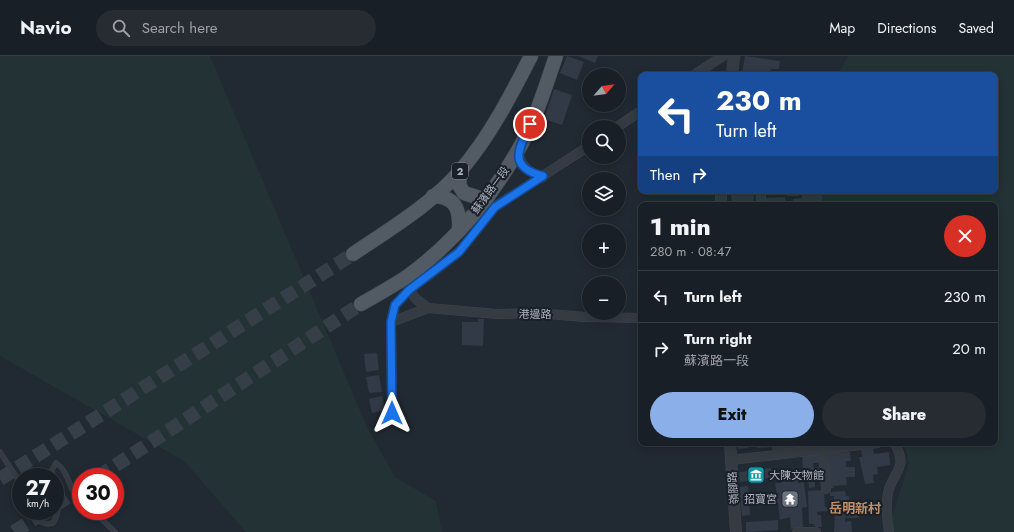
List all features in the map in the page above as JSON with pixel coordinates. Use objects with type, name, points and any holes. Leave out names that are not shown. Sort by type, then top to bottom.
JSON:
[{"type":"main road","name":"2","points":[[353,254],[396,225],[433,196],[462,170],[491,128],[532,56]]},
{"type":"main road","name":"蘇濱路一段","points":[[361,304],[408,276],[490,204],[518,151],[542,97],[556,56]]},
{"type":"main road","points":[[462,170],[459,185],[464,193],[490,204]]},
{"type":"main road","points":[[433,196],[444,197],[456,206],[460,221],[460,229]]},
{"type":"street","points":[[699,72],[723,56]]},
{"type":"street","points":[[732,72],[734,56]]},
{"type":"street","points":[[626,121],[638,113]]},
{"type":"street","points":[[518,151],[520,161],[526,170],[543,176]]},
{"type":"street","points":[[392,413],[391,322],[395,305],[409,290],[459,252],[490,204],[543,176],[582,151]]},
{"type":"street","points":[[409,290],[416,300],[428,308]]},
{"type":"street","points":[[391,322],[428,308]]},
{"type":"street","name":"港邊路","points":[[428,308],[497,314],[536,313],[585,317],[638,318]]},
{"type":"street","name":"嶺腳路","points":[[730,446],[736,532]]},
{"type":"street","points":[[777,446],[778,455]]},
{"type":"street","points":[[731,460],[778,455],[801,448],[822,446],[826,489]]},
{"type":"street","points":[[889,532],[887,505],[889,489],[902,464],[900,453],[896,446]]},
{"type":"street","points":[[797,532],[816,532]]},
{"type":"lane","points":[[0,452],[12,470]]},
{"type":"lane","points":[[53,468],[56,463],[63,468]]},
{"type":"lane","points":[[64,470],[72,488]]},
{"type":"lane","points":[[40,520],[41,522],[47,524],[53,523],[55,520]]},
{"type":"lane","points":[[102,520],[115,532]]},
{"type":"shaded area","points":[[0,56],[210,56],[367,427],[395,477],[436,501],[442,532],[246,532],[184,461],[0,356]]},
{"type":"shaded area","points":[[848,56],[1014,56],[1014,532],[893,532],[891,520],[909,463],[904,446],[998,446],[998,202],[817,202],[815,194],[998,194],[998,72],[840,72]]},
{"type":"building","points":[[567,56],[584,62],[577,80],[560,73]]},
{"type":"building","points":[[578,56],[598,56],[595,63]]},
{"type":"building","points":[[745,56],[780,61],[779,69],[771,69],[770,72],[742,72]]},
{"type":"building","points":[[554,89],[572,95],[562,125],[544,119]]},
{"type":"building","points":[[731,194],[754,194],[753,202],[732,202]]},
{"type":"building","points":[[787,194],[799,194],[799,196],[787,196]]},
{"type":"building","points":[[802,194],[822,194],[822,202],[793,202],[793,199],[802,198]]},
{"type":"building","points":[[785,197],[786,202],[765,202],[764,198]]},
{"type":"building","points":[[478,319],[484,319],[483,346],[462,345],[462,322],[478,322]]},
{"type":"building","points":[[377,353],[379,370],[366,372],[364,354]]},
{"type":"building","points":[[379,375],[382,392],[369,393],[366,377]]},
{"type":"building","points":[[382,396],[385,410],[372,413],[369,399]]},
{"type":"building","points":[[738,446],[748,446],[748,448],[738,449]]},
{"type":"building","points":[[757,446],[772,446],[772,447],[757,448]]},
{"type":"building","points":[[781,446],[799,446],[800,450],[782,451]]},
{"type":"building","points":[[873,447],[874,454],[889,452],[890,465],[877,467],[878,474],[873,475],[874,483],[865,484],[859,457],[862,457],[861,448]]},
{"type":"building","points":[[850,452],[851,461],[846,461],[846,467],[855,467],[855,477],[846,477],[847,485],[833,486],[834,488],[830,488],[828,453]]},
{"type":"building","points":[[818,454],[819,463],[813,463],[814,468],[822,467],[823,478],[815,479],[815,487],[809,488],[808,480],[804,480],[802,456]]},
{"type":"building","name":"大陳文物館","points":[[771,468],[772,478],[740,482],[739,472]]},
{"type":"building","name":"招寶宮","points":[[797,476],[798,483],[804,482],[807,507],[802,508],[803,527],[791,529],[790,517],[780,520],[778,503],[775,503],[774,495],[777,495],[775,483],[782,483],[782,478]]},
{"type":"building","points":[[748,486],[750,515],[742,516],[739,487]]},
{"type":"building","points":[[824,490],[825,507],[827,507],[828,511],[817,512],[818,515],[821,515],[822,527],[815,527],[814,524],[809,524],[808,491]]},
{"type":"building","points":[[845,491],[846,496],[849,496],[850,513],[859,513],[859,518],[845,518],[845,522],[851,521],[852,532],[834,532],[835,507],[832,507],[832,503],[834,503],[834,496],[830,496],[830,492]]},
{"type":"building","points":[[778,520],[778,530],[746,532],[746,522]]},
{"type":"tunnel","points":[[0,479],[353,254]]},
{"type":"tunnel","points":[[112,468],[361,304]]},
{"type":"tunnel","points":[[64,499],[72,494]]},
{"type":"tunnel","points":[[14,532],[32,520]]},
{"type":"place","name":"大陳文物館","points":[[756,475]]},
{"type":"place","name":"招寶宮","points":[[790,499]]},
{"type":"district","name":"岳明新村","points":[[855,508]]},
{"type":"route","points":[[392,413],[391,322],[395,305],[409,290],[459,252],[495,207],[543,176],[526,170],[520,161],[518,151],[530,124]]}]
